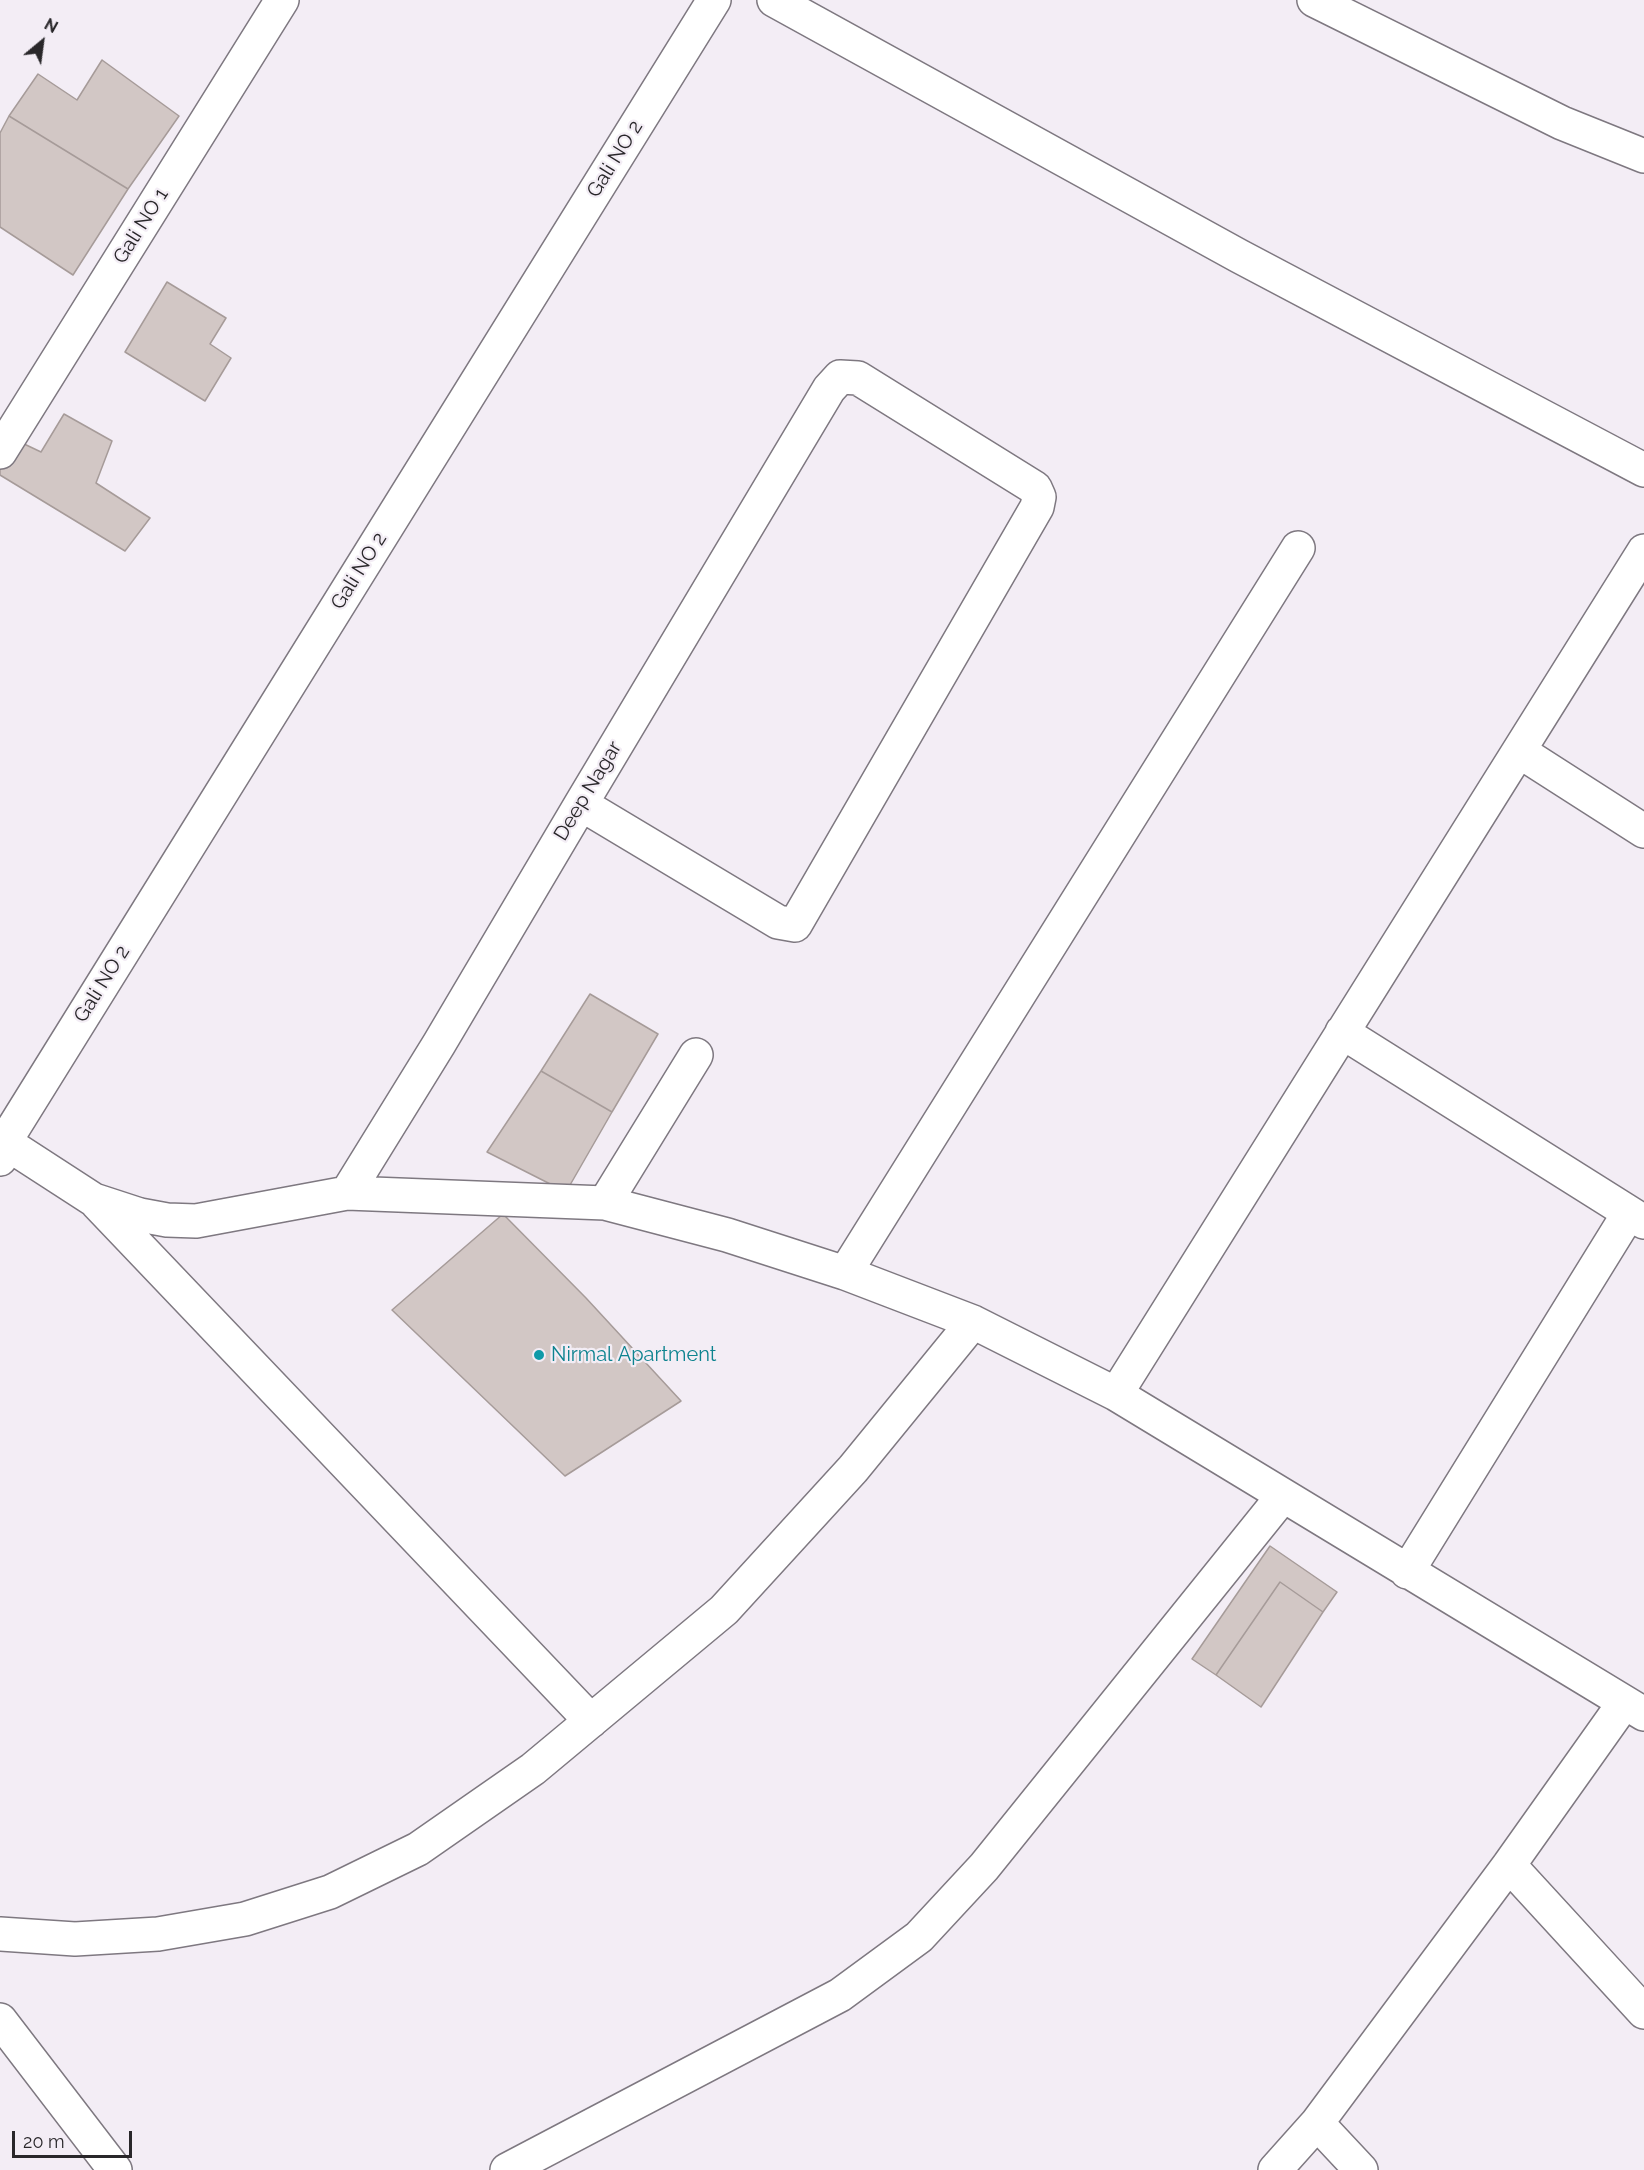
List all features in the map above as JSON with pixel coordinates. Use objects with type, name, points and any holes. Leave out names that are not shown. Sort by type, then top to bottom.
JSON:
[{"type":"street","name":"Gali NO 1","points":[[0,452],[282,0]]},
{"type":"street","name":"Gali NO 2","points":[[1,1147],[714,0]]},
{"type":"street","points":[[774,0],[1239,256],[1644,470]]},
{"type":"street","points":[[1314,0],[1562,123],[1644,156]]},
{"type":"street","name":"Deep Nagar","points":[[347,1193],[439,1044],[581,804],[829,389],[840,377],[858,378],[1035,488],[1039,497],[1036,507],[795,925],[778,922],[581,804]]},
{"type":"street","points":[[845,1273],[1298,548]]},
{"type":"street","points":[[1116,1394],[1644,551]]},
{"type":"street","points":[[1519,751],[1644,831]]},
{"type":"street","points":[[1342,1032],[1636,1218],[1407,1572]]},
{"type":"street","points":[[605,1203],[696,1055]]},
{"type":"street","points":[[1,1147],[94,1200],[140,1215],[167,1220],[196,1221],[347,1193],[605,1203],[727,1235],[845,1273],[973,1322],[1116,1394],[1282,1497],[1634,1708],[1509,1865],[1317,2123],[1275,2170]]},
{"type":"street","points":[[94,1200],[591,1721]]},
{"type":"street","points":[[0,1934],[75,1939],[158,1934],[245,1919],[330,1892],[418,1849],[533,1768],[724,1610],[853,1469],[973,1322]]},
{"type":"street","points":[[507,2170],[840,1995],[919,1937],[984,1867],[1282,1497]]},
{"type":"street","points":[[1509,1865],[1644,2012]]},
{"type":"street","points":[[0,2020],[115,2170]]},
{"type":"street","points":[[1317,2123],[1361,2170]]},
{"type":"building","points":[[102,60],[179,116],[128,189],[9,116],[38,74],[77,100]]},
{"type":"building","points":[[9,116],[128,189],[73,275],[0,227],[0,133]]},
{"type":"building","points":[[167,282],[226,318],[210,344],[231,358],[205,401],[125,352]]},
{"type":"building","points":[[64,414],[112,441],[96,483],[150,518],[125,551],[0,475],[0,469],[20,442],[41,452]]},
{"type":"building","points":[[590,994],[658,1034],[612,1112],[541,1071]]},
{"type":"building","points":[[541,1071],[612,1112],[566,1192],[487,1152]]},
{"type":"building","name":"Nirmal Apartment","points":[[503,1214],[586,1298],[681,1401],[565,1476],[392,1310]]},
{"type":"building","points":[[1270,1546],[1337,1592],[1323,1612],[1280,1582],[1216,1675],[1192,1659]]},
{"type":"building","points":[[1280,1582],[1323,1612],[1261,1707],[1216,1675]]},
{"type":"place","name":"Nirmal Apartment","points":[[539,1355]]}]
